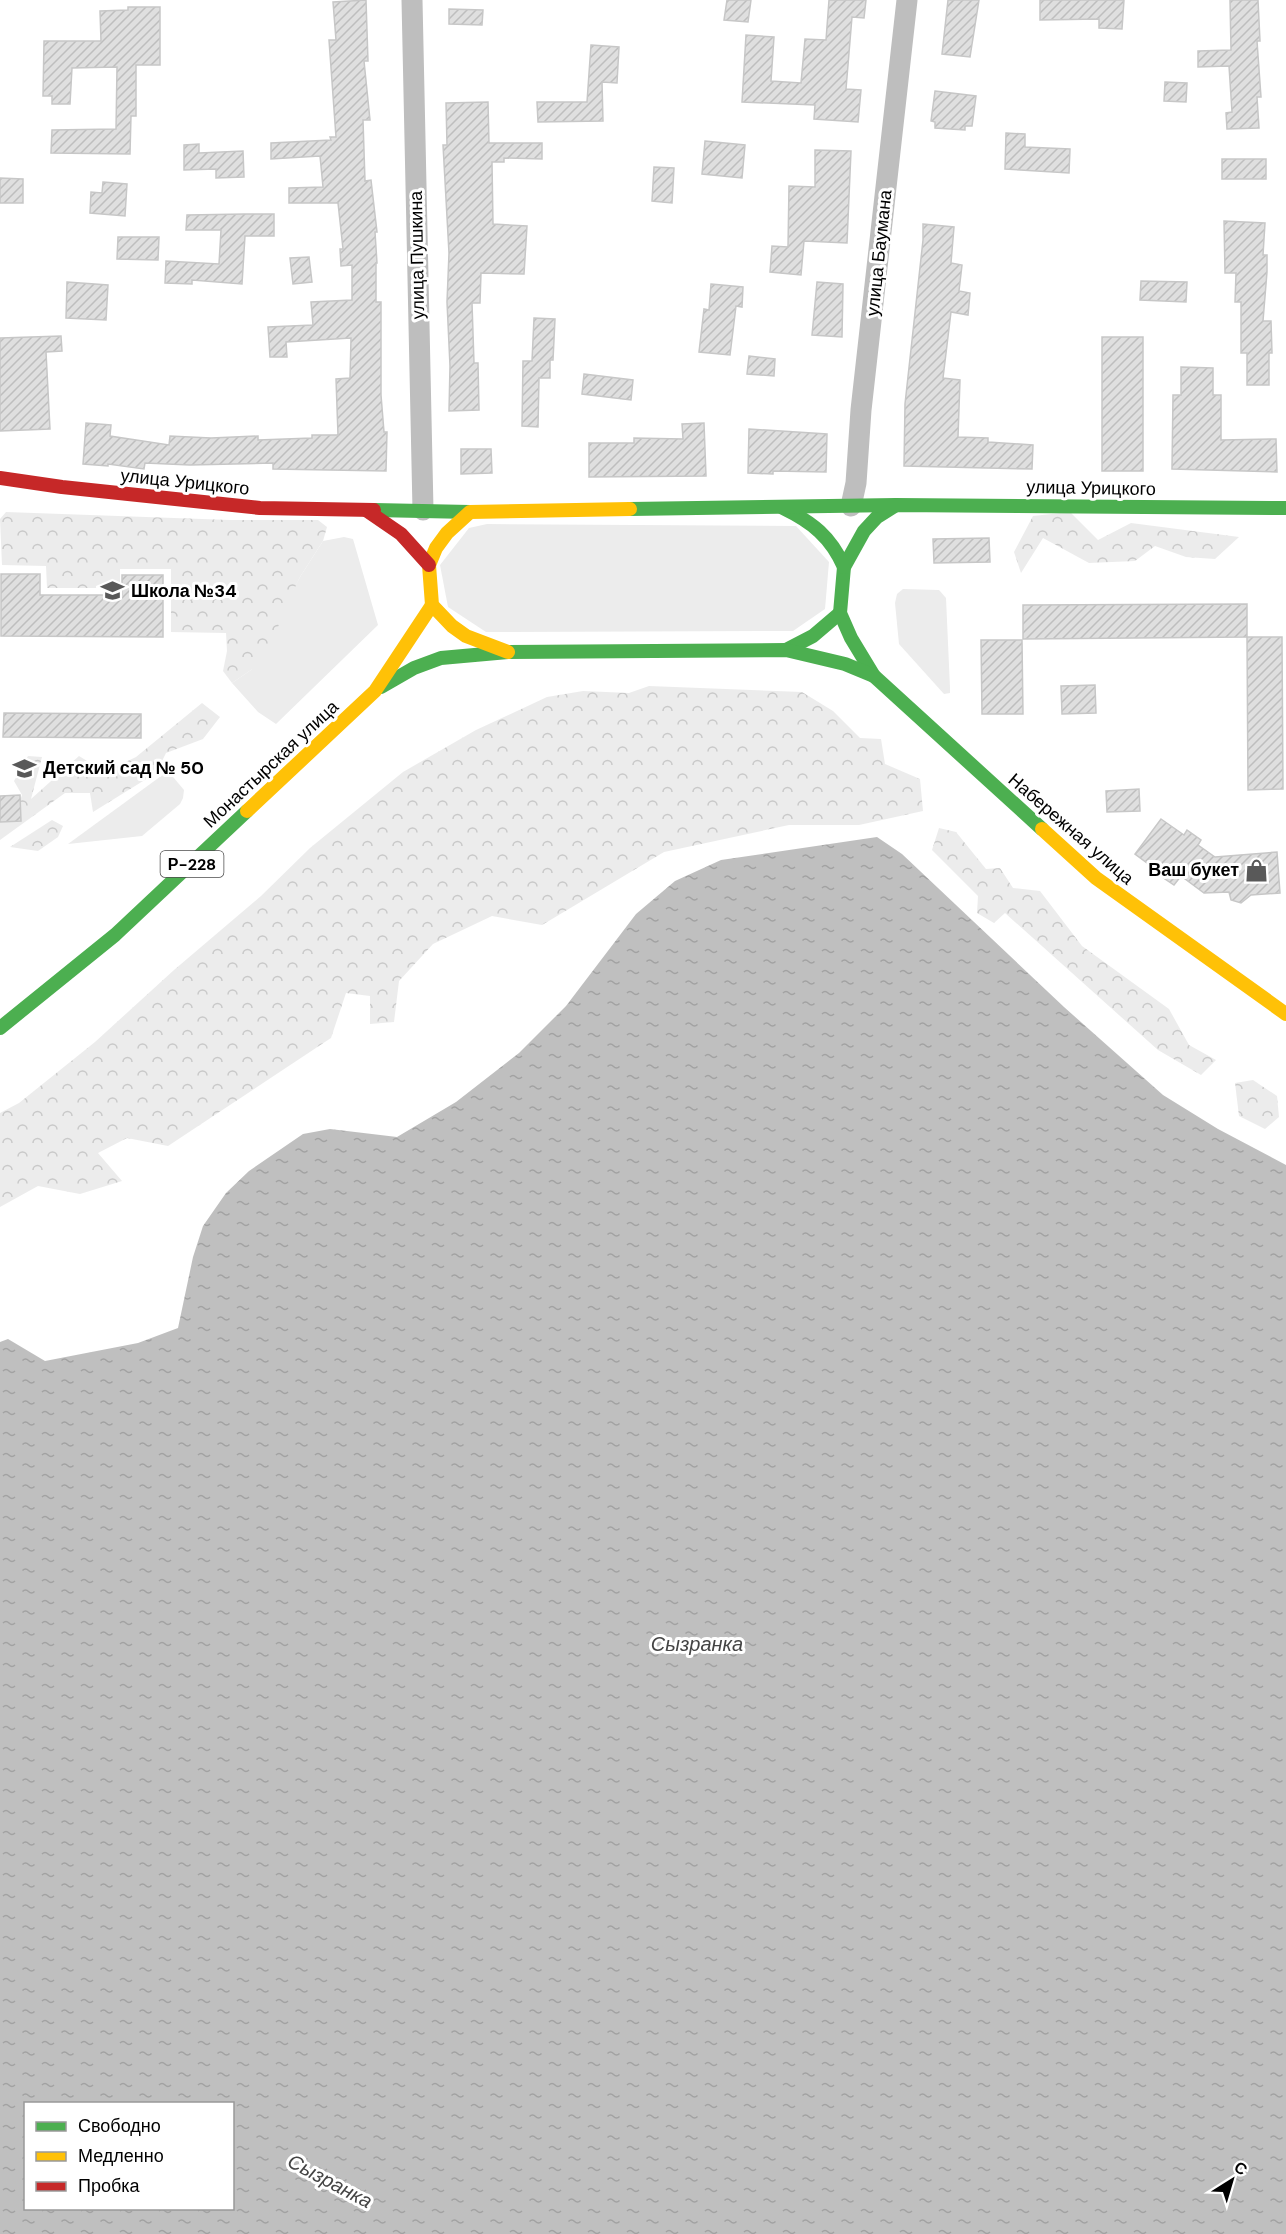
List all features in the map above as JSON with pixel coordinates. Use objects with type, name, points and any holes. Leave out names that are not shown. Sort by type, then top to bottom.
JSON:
[{"type":"main road","name":"улица Урицкого","points":[[0,478],[62,488],[249,507],[470,512]]},
{"type":"main road","name":"улица Урицкого","points":[[783,508],[896,505],[1286,508]]},
{"type":"main road","points":[[874,676],[851,638],[840,612],[844,567],[864,531],[877,517],[896,505]]},
{"type":"main road","points":[[375,691],[432,605],[429,565],[436,548],[447,533],[470,512],[783,508],[804,518],[828,537],[836,548],[844,567]]},
{"type":"main road","points":[[366,510],[405,536],[429,565]]},
{"type":"main road","points":[[432,605],[452,626],[466,636],[508,652],[786,650],[844,664],[874,676]]},
{"type":"main road","points":[[786,650],[813,636],[840,612]]},
{"type":"main road","name":"Р-228","points":[[375,691],[414,668],[441,658],[508,652]]},
{"type":"main road","name":"Набережная улица","points":[[874,676],[1096,878],[1286,1014]]},
{"type":"main road","name":"Монастырская улица","points":[[0,1028],[115,935],[375,691]]},
{"type":"street","name":"улица Пушкина","points":[[412,0],[423,510]]},
{"type":"street","name":"улица Баумана","points":[[851,506],[856,483],[861,410],[907,0]]},
{"type":"green space","points":[[6,512],[230,520],[318,520],[327,527],[323,541],[300,577],[285,608],[270,649],[251,670],[232,683],[223,671],[227,651],[226,633],[171,632],[171,569],[120,569],[120,588],[47,588],[46,566],[2,565],[0,519]]},
{"type":"green space","points":[[1070,512],[1098,540],[1131,523],[1239,537],[1215,559],[1186,557],[1155,546],[1135,561],[1089,563],[1043,538],[1021,573],[1014,552],[1033,516]]},
{"type":"green space","points":[[487,524],[796,526],[829,562],[825,609],[793,631],[486,632],[448,607],[440,565],[469,528]]},
{"type":"green space","points":[[344,537],[353,539],[378,625],[276,724],[258,712],[232,683],[251,670],[300,577],[323,541]]},
{"type":"green space","points":[[903,589],[939,590],[946,598],[950,693],[944,694],[899,644],[895,603],[897,594]]},
{"type":"green space","points":[[649,686],[802,692],[833,711],[860,738],[881,739],[885,764],[920,779],[923,811],[859,825],[789,825],[664,852],[542,925],[492,916],[433,944],[399,981],[394,1022],[370,1024],[370,996],[346,993],[331,1038],[168,1146],[127,1138],[98,1153],[122,1181],[80,1194],[38,1186],[0,1207],[0,1113],[19,1103],[95,1042],[174,970],[261,896],[310,848],[403,772],[476,730],[547,697],[583,691],[629,693]]},
{"type":"green space","points":[[202,703],[220,717],[203,739],[166,753],[156,773],[93,812],[90,793],[65,793],[0,840],[0,817],[14,817],[22,795],[14,781],[28,756],[42,757],[31,799],[79,756],[105,772],[136,757]]},
{"type":"green space","points":[[168,771],[184,790],[183,798],[180,804],[142,836],[68,844]]},
{"type":"green space","points":[[52,820],[63,826],[58,837],[38,851],[10,847]]},
{"type":"green space","points":[[939,828],[956,832],[986,869],[1000,868],[1013,888],[1040,891],[1082,946],[1169,1009],[1189,1045],[1216,1060],[1201,1075],[1158,1050],[1005,913],[994,923],[977,913],[978,896],[932,850]]},
{"type":"green space","points":[[1253,1080],[1277,1096],[1279,1117],[1265,1129],[1239,1116],[1235,1083]]},
{"type":"water","name":"Сызранка","points":[[877,837],[902,854],[1064,1007],[1163,1095],[1218,1129],[1286,1165],[1286,2234],[0,2234],[0,1342],[8,1339],[45,1361],[138,1343],[178,1328],[193,1257],[203,1226],[226,1193],[249,1171],[303,1134],[330,1129],[397,1137],[456,1102],[519,1053],[566,1006],[636,914],[675,881],[721,860]]},
{"type":"building","points":[[366,0],[368,61],[364,61],[370,120],[363,120],[365,181],[371,180],[377,232],[375,232],[376,302],[381,302],[381,395],[384,432],[387,432],[386,471],[273,469],[273,463],[190,465],[145,463],[144,469],[108,464],[108,466],[83,464],[86,423],[111,425],[110,436],[169,445],[170,436],[211,438],[258,436],[258,440],[338,435],[336,379],[350,378],[351,338],[286,342],[287,357],[270,357],[268,327],[313,325],[311,302],[352,300],[352,265],[341,266],[340,249],[343,249],[338,203],[289,203],[289,188],[323,187],[320,156],[271,159],[271,143],[331,140],[330,137],[336,137],[329,40],[336,40],[333,2]]},
{"type":"building","points":[[727,0],[751,0],[748,22],[724,20]]},
{"type":"building","points":[[829,0],[866,0],[864,18],[852,17],[846,89],[861,90],[858,122],[814,119],[815,105],[742,102],[746,35],[774,37],[771,81],[801,83],[805,39],[826,40]]},
{"type":"building","points":[[948,0],[979,0],[970,57],[942,54]]},
{"type":"building","points":[[1040,0],[1124,0],[1122,29],[1099,28],[1099,19],[1040,20]]},
{"type":"building","points":[[1230,0],[1258,0],[1260,41],[1257,41],[1261,97],[1257,97],[1259,128],[1227,129],[1226,113],[1232,112],[1229,66],[1198,67],[1198,51],[1231,50]]},
{"type":"building","points":[[128,7],[160,7],[160,65],[136,65],[136,116],[131,116],[130,154],[51,153],[52,130],[116,129],[117,67],[72,68],[70,104],[52,104],[52,96],[43,96],[44,41],[101,41],[100,11],[128,10]]},
{"type":"building","points":[[449,9],[483,10],[482,25],[449,24]]},
{"type":"building","points":[[591,45],[619,47],[617,83],[602,82],[603,121],[538,122],[537,102],[587,102]]},
{"type":"building","points":[[1165,82],[1187,83],[1186,102],[1164,101]]},
{"type":"building","points":[[935,91],[976,96],[972,126],[965,126],[965,130],[935,128],[935,122],[931,121]]},
{"type":"building","points":[[488,102],[489,143],[542,143],[542,159],[504,158],[504,162],[492,162],[493,224],[527,226],[524,274],[481,273],[480,303],[472,303],[474,363],[478,363],[479,410],[449,411],[450,366],[447,302],[449,253],[443,145],[447,145],[446,103]]},
{"type":"building","points":[[1006,133],[1025,134],[1025,147],[1070,149],[1069,173],[1005,169]]},
{"type":"building","points":[[705,141],[745,145],[742,178],[702,174]]},
{"type":"building","points":[[199,144],[199,153],[243,151],[244,177],[216,178],[216,169],[184,170],[184,145]]},
{"type":"building","points":[[815,150],[851,151],[847,243],[804,241],[801,275],[770,272],[772,246],[788,247],[789,186],[815,187]]},
{"type":"building","points":[[1222,159],[1266,159],[1266,179],[1222,179]]},
{"type":"building","points":[[654,167],[674,168],[672,203],[652,201]]},
{"type":"building","points":[[0,178],[23,179],[23,203],[0,203]]},
{"type":"building","points":[[103,182],[127,184],[125,216],[90,213],[91,192],[102,193]]},
{"type":"building","points":[[274,214],[274,236],[245,236],[242,284],[192,280],[192,284],[165,283],[166,261],[219,264],[221,230],[186,230],[187,215]]},
{"type":"building","points":[[1224,221],[1265,223],[1263,255],[1267,255],[1267,272],[1263,321],[1271,321],[1272,353],[1269,353],[1269,385],[1247,385],[1247,353],[1241,353],[1241,302],[1235,302],[1236,273],[1225,273]]},
{"type":"building","points":[[923,224],[954,227],[951,263],[962,265],[959,291],[970,293],[968,315],[951,312],[943,378],[960,380],[958,437],[988,438],[988,442],[1033,445],[1032,469],[904,466],[905,404]]},
{"type":"building","points":[[118,237],[159,237],[158,260],[117,259]]},
{"type":"building","points":[[309,257],[312,282],[293,284],[290,258]]},
{"type":"building","points":[[1141,281],[1187,282],[1186,302],[1140,300]]},
{"type":"building","points":[[67,282],[108,285],[106,320],[66,318]]},
{"type":"building","points":[[817,282],[843,284],[842,337],[812,335]]},
{"type":"building","points":[[711,284],[743,287],[742,307],[736,306],[730,355],[699,352],[704,309],[709,310]]},
{"type":"building","points":[[534,318],[555,319],[550,378],[539,378],[538,427],[522,426],[523,361],[532,361]]},
{"type":"building","points":[[61,336],[62,351],[46,352],[50,429],[0,431],[0,338]]},
{"type":"building","points":[[1102,337],[1143,337],[1143,471],[1102,471]]},
{"type":"building","points":[[749,356],[775,359],[774,376],[747,374]]},
{"type":"building","points":[[1181,367],[1213,368],[1213,395],[1221,395],[1221,440],[1276,439],[1277,472],[1172,469],[1173,395],[1181,395]]},
{"type":"building","points":[[584,374],[633,380],[631,400],[582,394]]},
{"type":"building","points":[[704,423],[706,476],[589,477],[589,443],[634,443],[634,438],[683,439],[682,424]]},
{"type":"building","points":[[749,429],[827,434],[826,472],[748,473]]},
{"type":"building","points":[[461,449],[491,449],[492,473],[461,474]]},
{"type":"building","points":[[989,538],[990,562],[934,563],[933,539]]},
{"type":"building","points":[[1,574],[40,574],[40,595],[122,595],[122,575],[163,575],[163,637],[1,636]]},
{"type":"building","points":[[1247,604],[1247,637],[1023,639],[1023,605]]},
{"type":"building","points":[[1247,637],[1282,637],[1283,789],[1248,790]]},
{"type":"building","points":[[981,640],[1022,640],[1023,714],[982,714]]},
{"type":"building","points":[[1095,685],[1096,713],[1062,714],[1061,686]]},
{"type":"building","points":[[4,713],[141,714],[141,738],[3,737]]},
{"type":"building","points":[[1139,789],[1140,811],[1107,812],[1106,791]]},
{"type":"building","points":[[20,795],[21,821],[0,822],[0,796]]},
{"type":"building","points":[[1161,819],[1184,835],[1187,830],[1201,840],[1198,845],[1215,857],[1277,852],[1280,893],[1251,895],[1241,903],[1231,900],[1229,892],[1204,893],[1181,876],[1174,885],[1135,854]]},
{"type":"traffic: fast","points":[[896,505],[877,517],[864,531],[844,567],[840,613],[851,638],[874,676],[1042,829]]},
{"type":"traffic: fast","points":[[630,509],[896,505],[1286,508]]},
{"type":"traffic: fast","points":[[783,508],[820,532],[833,547],[844,567]]},
{"type":"traffic: fast","points":[[374,510],[470,512]]},
{"type":"traffic: fast","points":[[786,650],[813,636],[840,613]]},
{"type":"traffic: fast","points":[[381,687],[414,668],[441,658],[508,652],[786,650],[845,664],[874,676]]},
{"type":"traffic: fast","points":[[0,1028],[115,935],[247,811]]},
{"type":"traffic: slow","points":[[508,652],[466,636],[452,626],[432,605],[429,565],[436,548],[447,533],[470,512],[630,509]]},
{"type":"traffic: slow","points":[[247,811],[375,691],[432,605]]},
{"type":"traffic: slow","points":[[1042,829],[1096,878],[1286,1014]]},
{"type":"traffic: jam","points":[[0,478],[62,487],[260,508],[374,510]]},
{"type":"traffic: jam","points":[[366,510],[401,534],[429,565]]},
{"type":"place","name":"Школа №34","points":[[113,591]]},
{"type":"place","name":"Детский сад № 50","points":[[25,768]]},
{"type":"place","name":"Ваш букет","points":[[1257,870]]}]
